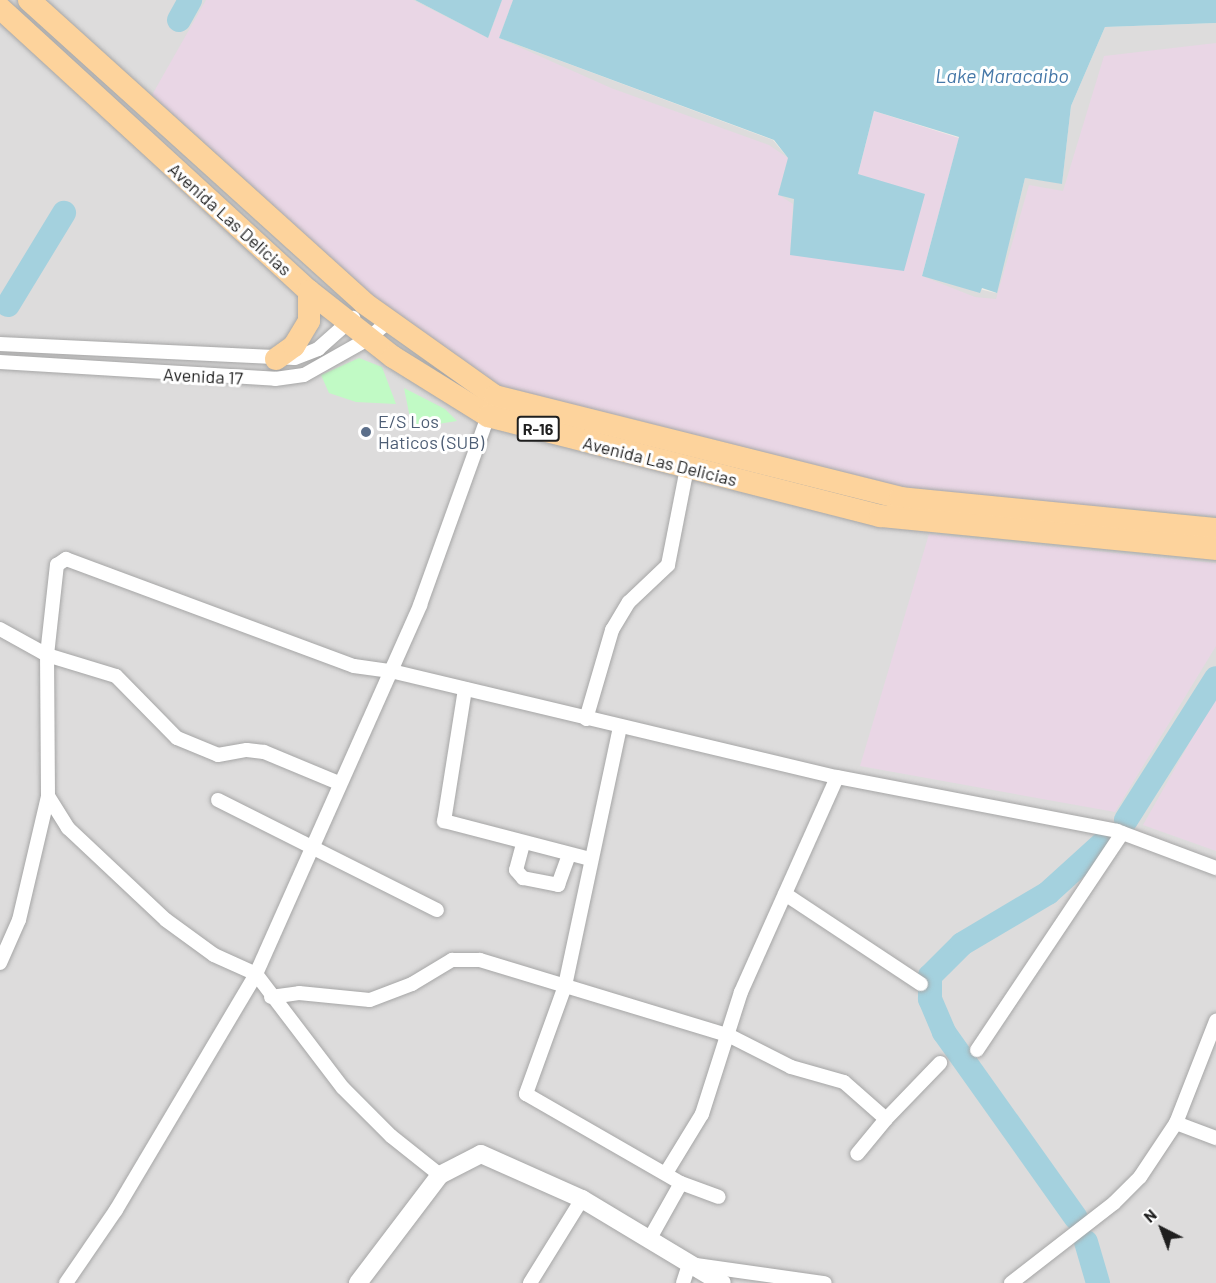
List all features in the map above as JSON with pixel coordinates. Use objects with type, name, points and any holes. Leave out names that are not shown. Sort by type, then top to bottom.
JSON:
[{"type":"main road","name":"Avenida Las Delicias","points":[[29,0],[364,303],[492,406],[671,440],[900,498],[1216,529]]},
{"type":"main road","name":"Avenida Las Delicias","points":[[0,8],[309,291],[349,324],[368,339],[492,406],[664,462],[879,516],[1216,549]]},
{"type":"main road","points":[[276,359],[294,346],[309,321],[309,291]]},
{"type":"main road","points":[[664,462],[671,440]]},
{"type":"street","name":"Avenida 17","points":[[0,344],[276,359],[295,358],[318,349],[349,324],[364,303]]},
{"type":"street","name":"Avenida 17","points":[[0,362],[274,379],[304,375],[368,339],[389,321]]},
{"type":"street","points":[[66,1283],[116,1210],[256,974],[420,605],[492,406]]},
{"type":"street","points":[[586,719],[612,630],[629,602],[668,565],[687,468]]},
{"type":"street","points":[[0,963],[19,920],[48,796],[47,655],[57,565],[66,559],[354,666],[391,671],[837,777],[1122,833],[1216,868]]},
{"type":"street","points":[[0,629],[47,655],[116,676],[177,738],[218,755],[247,750],[264,752],[339,783]]},
{"type":"street","points":[[465,689],[444,821],[523,844],[590,860]]},
{"type":"street","points":[[620,727],[565,986],[526,1094],[681,1183],[719,1197]]},
{"type":"street","points":[[666,1173],[702,1114],[730,1036],[741,992],[837,777]]},
{"type":"street","points":[[48,796],[68,828],[166,920],[214,955],[256,974],[271,997],[343,1088],[391,1136],[440,1175]]},
{"type":"street","points":[[218,800],[437,910]]},
{"type":"street","points":[[977,1050],[1122,833]]},
{"type":"street","points":[[523,844],[516,870],[523,878],[558,885],[569,855]]},
{"type":"street","points":[[785,894],[921,984]]},
{"type":"street","points":[[271,997],[299,993],[370,1000],[465,957],[730,1036],[791,1067],[844,1082],[886,1119]]},
{"type":"street","points":[[1011,1283],[1114,1203],[1140,1177],[1176,1123],[1216,1022]]},
{"type":"street","points":[[857,1154],[886,1119],[940,1063]]},
{"type":"street","points":[[1176,1123],[1216,1138]]},
{"type":"street","points":[[358,1283],[440,1175],[465,1159],[493,1155],[582,1198],[722,1283]]},
{"type":"street","points":[[649,1240],[681,1183]]},
{"type":"street","points":[[530,1283],[582,1198]]},
{"type":"street","points":[[683,1283],[689,1264]]},
{"type":"street","points":[[689,1264],[825,1283]]},
{"type":"shaded area","points":[[0,0],[415,0],[488,38],[502,0],[513,0],[499,38],[773,140],[788,158],[794,199],[904,271],[996,293],[1025,178],[1062,183],[1071,106],[1105,27],[1216,23],[1216,1283],[0,1283]]},
{"type":"shaded area","points":[[206,0],[413,0],[488,38],[502,0],[513,0],[499,38],[611,88],[769,145],[788,158],[778,194],[793,204],[790,255],[858,174],[874,111],[959,138],[922,276],[975,297],[996,299],[1029,185],[1063,191],[1104,56],[1216,43],[1216,516],[903,491],[506,390],[379,302],[152,95]]},
{"type":"shaded area","points":[[929,534],[1216,563],[1216,646],[1115,812],[860,766]]},
{"type":"shaded area","points":[[1216,696],[1216,851],[1143,825]]},
{"type":"green space","points":[[359,358],[382,367],[396,404],[356,402],[329,393],[321,375]]},
{"type":"green space","points":[[404,388],[445,409],[457,421],[412,428]]},
{"type":"water","points":[[415,0],[502,0],[488,38]]},
{"type":"water","name":"Lake Maracaibo","points":[[513,0],[1216,0],[1216,23],[1105,27],[1071,106],[1062,184],[1025,178],[997,293],[982,288],[980,293],[922,276],[959,137],[874,111],[858,174],[925,194],[904,271],[790,255],[794,199],[778,195],[788,158],[774,140],[499,38]]},
{"type":"waterway","points":[[179,20],[190,0]]},
{"type":"waterway","points":[[8,305],[64,213]]},
{"type":"waterway","points":[[1126,820],[1216,678]]},
{"type":"waterway","points":[[1076,1218],[944,1032],[930,999],[930,976],[962,944],[1048,893],[1112,835]]},
{"type":"waterway","points":[[1086,1242],[1098,1283]]},
{"type":"place","name":"E/S Los Haticos (SUB)","points":[[366,432]]}]
